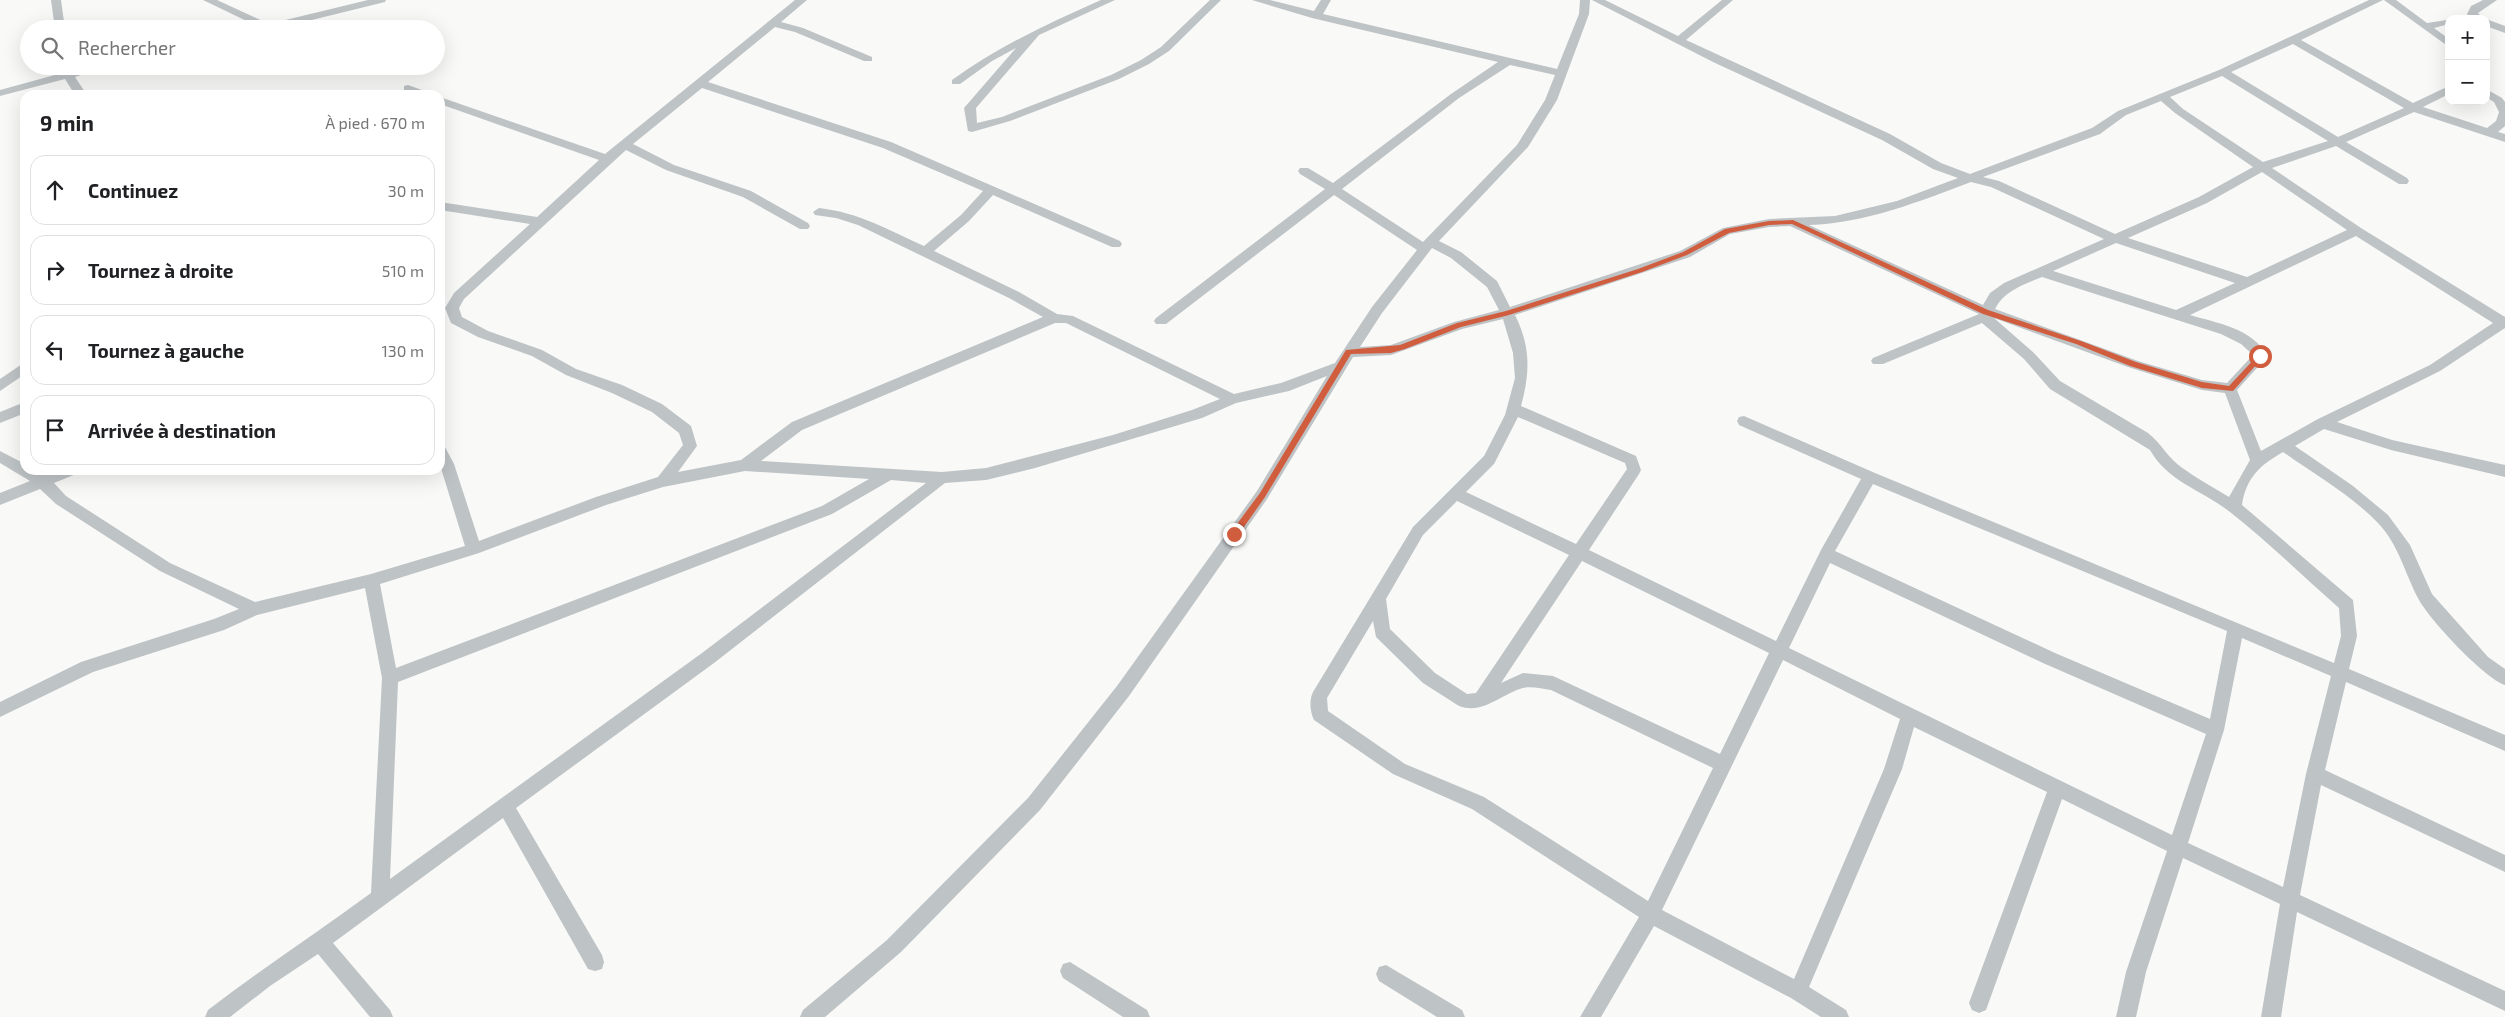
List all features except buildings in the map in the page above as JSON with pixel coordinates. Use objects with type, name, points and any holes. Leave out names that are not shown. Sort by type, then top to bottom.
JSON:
[{"type":"street","points":[[56,0],[59,20]]},
{"type":"street","points":[[208,0],[247,20]]},
{"type":"street","points":[[337,0],[361,6]]},
{"type":"street","points":[[299,20],[381,0]]},
{"type":"street","points":[[663,480],[690,446],[686,430],[657,408],[636,397],[571,372],[537,353],[484,334],[456,320],[446,308],[607,159],[702,84],[728,60],[802,0]]},
{"type":"street","points":[[956,82],[988,59],[1034,33],[1110,0]]},
{"type":"street","points":[[1034,33],[970,108],[972,128],[1006,119],[1115,77],[1145,62],[1165,50],[1216,0]]},
{"type":"street","points":[[1257,0],[1316,16],[1561,73]]},
{"type":"street","points":[[1316,16],[1326,0]]},
{"type":"street","points":[[810,1017],[894,946],[1034,804],[1123,691],[1262,495],[1340,366],[1377,310],[1427,245],[1522,147],[1551,100],[1584,14],[1585,0]]},
{"type":"street","points":[[1597,0],[1717,60],[1886,137],[1937,166],[1969,178],[1995,184],[2030,198],[2113,238],[2247,282]]},
{"type":"street","points":[[1680,40],[1728,0]]},
{"type":"street","points":[[1349,352],[1391,350],[1460,325],[1507,313],[1685,254],[1728,231],[1769,223],[1835,220],[1901,204],[2096,132],[2122,113],[2223,72],[2378,0]]},
{"type":"street","points":[[2389,0],[2445,41]]},
{"type":"street","points":[[2476,15],[2475,8],[2492,0]]},
{"type":"street","points":[[2425,27],[2445,22]]},
{"type":"street","points":[[774,24],[799,30],[868,59]]},
{"type":"street","points":[[2490,24],[2505,30]]},
{"type":"street","points":[[2292,39],[2413,108],[2505,138]]},
{"type":"street","points":[[1161,321],[1455,96],[1508,61]]},
{"type":"street","points":[[2223,72],[2251,91],[2403,180]]},
{"type":"street","points":[[0,93],[55,75]]},
{"type":"street","points":[[69,75],[78,90]]},
{"type":"street","points":[[702,84],[887,145],[1116,244]]},
{"type":"street","points":[[408,88],[413,90]]},
{"type":"street","points":[[1985,314],[1995,296],[2009,286],[2113,238],[2203,200],[2262,167],[2338,141],[2413,108],[2445,90]]},
{"type":"street","points":[[2488,134],[2501,122],[2505,112],[2498,100],[2490,95]]},
{"type":"street","points":[[2163,97],[2179,111],[2357,231],[2504,322],[2435,368],[2323,423],[2257,460],[2243,480],[2235,498],[2234,507]]},
{"type":"street","points":[[445,102],[607,159]]},
{"type":"street","points":[[626,145],[646,158],[672,170],[748,195],[789,220],[804,226]]},
{"type":"street","points":[[1304,171],[1389,224],[1427,245],[1456,255],[1492,284],[1513,325],[1520,353],[1522,378],[1514,409],[1489,460],[1418,531],[1320,697],[1320,714],[1399,769],[1478,803],[1652,914],[1798,991],[1839,1017]]},
{"type":"street","points":[[925,252],[965,218],[992,189]]},
{"type":"street","points":[[445,207],[538,221]]},
{"type":"street","points":[[818,212],[837,214],[862,222],[925,252],[943,263],[1014,295],[1054,318],[1068,319],[1233,399]]},
{"type":"street","points":[[1793,222],[1985,314],[2029,356],[2055,385],[2143,437],[2155,446],[2162,458],[2175,471],[2234,507],[2347,604],[2349,636],[2315,774],[2290,900],[2271,1017]]},
{"type":"street","points":[[2177,315],[2357,231]]},
{"type":"street","points":[[2040,272],[2226,331],[2247,341],[2257,348],[2260,356],[2230,389]]},
{"type":"street","points":[[1878,361],[1985,314],[2000,315],[2180,379],[2230,389]]},
{"type":"street","points":[[744,465],[797,426],[1054,318]]},
{"type":"street","points":[[0,710],[87,668],[151,645],[218,625],[254,609],[371,580],[474,549],[601,501],[663,480],[744,465],[942,478],[986,474],[1035,462],[1197,414],[1233,399],[1284,387],[1340,366]]},
{"type":"street","points":[[0,386],[20,371]]},
{"type":"street","points":[[2230,389],[2257,460]]},
{"type":"street","points":[[1481,700],[1634,470],[1631,460],[1514,409]]},
{"type":"street","points":[[0,418],[20,410]]},
{"type":"street","points":[[1744,421],[1870,477],[2236,628],[2505,743]]},
{"type":"street","points":[[2323,423],[2391,445],[2505,471]]},
{"type":"street","points":[[2283,445],[2348,490],[2383,520],[2405,549],[2414,567],[2419,585],[2432,605],[2482,662],[2505,678]]},
{"type":"street","points":[[0,456],[20,468]]},
{"type":"street","points":[[445,460],[474,549]]},
{"type":"street","points":[[390,678],[827,510],[890,474]]},
{"type":"street","points":[[32,475],[42,481],[61,500],[165,567],[254,609]]},
{"type":"street","points":[[0,499],[58,475]]},
{"type":"street","points":[[1590,1017],[1652,914],[1826,554],[1870,477]]},
{"type":"street","points":[[215,1017],[263,979],[320,942],[708,658],[942,478]]},
{"type":"street","points":[[1456,494],[1578,552],[2057,789],[2505,1001]]},
{"type":"street","points":[[1826,554],[2049,658],[2216,730]]},
{"type":"street","points":[[371,580],[390,678],[380,898]]},
{"type":"street","points":[[1378,600],[1382,632],[1429,678],[1465,701],[1481,700],[1523,680],[1553,683],[1723,764]]},
{"type":"street","points":[[2126,1017],[2136,972],[2216,730],[2236,628]]},
{"type":"street","points":[[1798,991],[1893,769],[1909,716]]},
{"type":"street","points":[[2315,774],[2505,864]]},
{"type":"street","points":[[1979,1003],[2057,789]]},
{"type":"street","points":[[506,807],[595,962]]},
{"type":"street","points":[[320,942],[383,1017]]},
{"type":"street","points":[[1070,971],[1140,1017]]},
{"type":"street","points":[[1386,974],[1456,1017]]},
{"type":"route","points":[[1234,534],[1262,495],[1349,352],[1391,350],[1402,347],[1435,333],[1507,313],[1685,254],[1705,241],[1728,231],[1769,223],[1793,222],[1986,312],[2078,342],[2133,364],[2202,385],[2230,389],[2260,356]]}]
